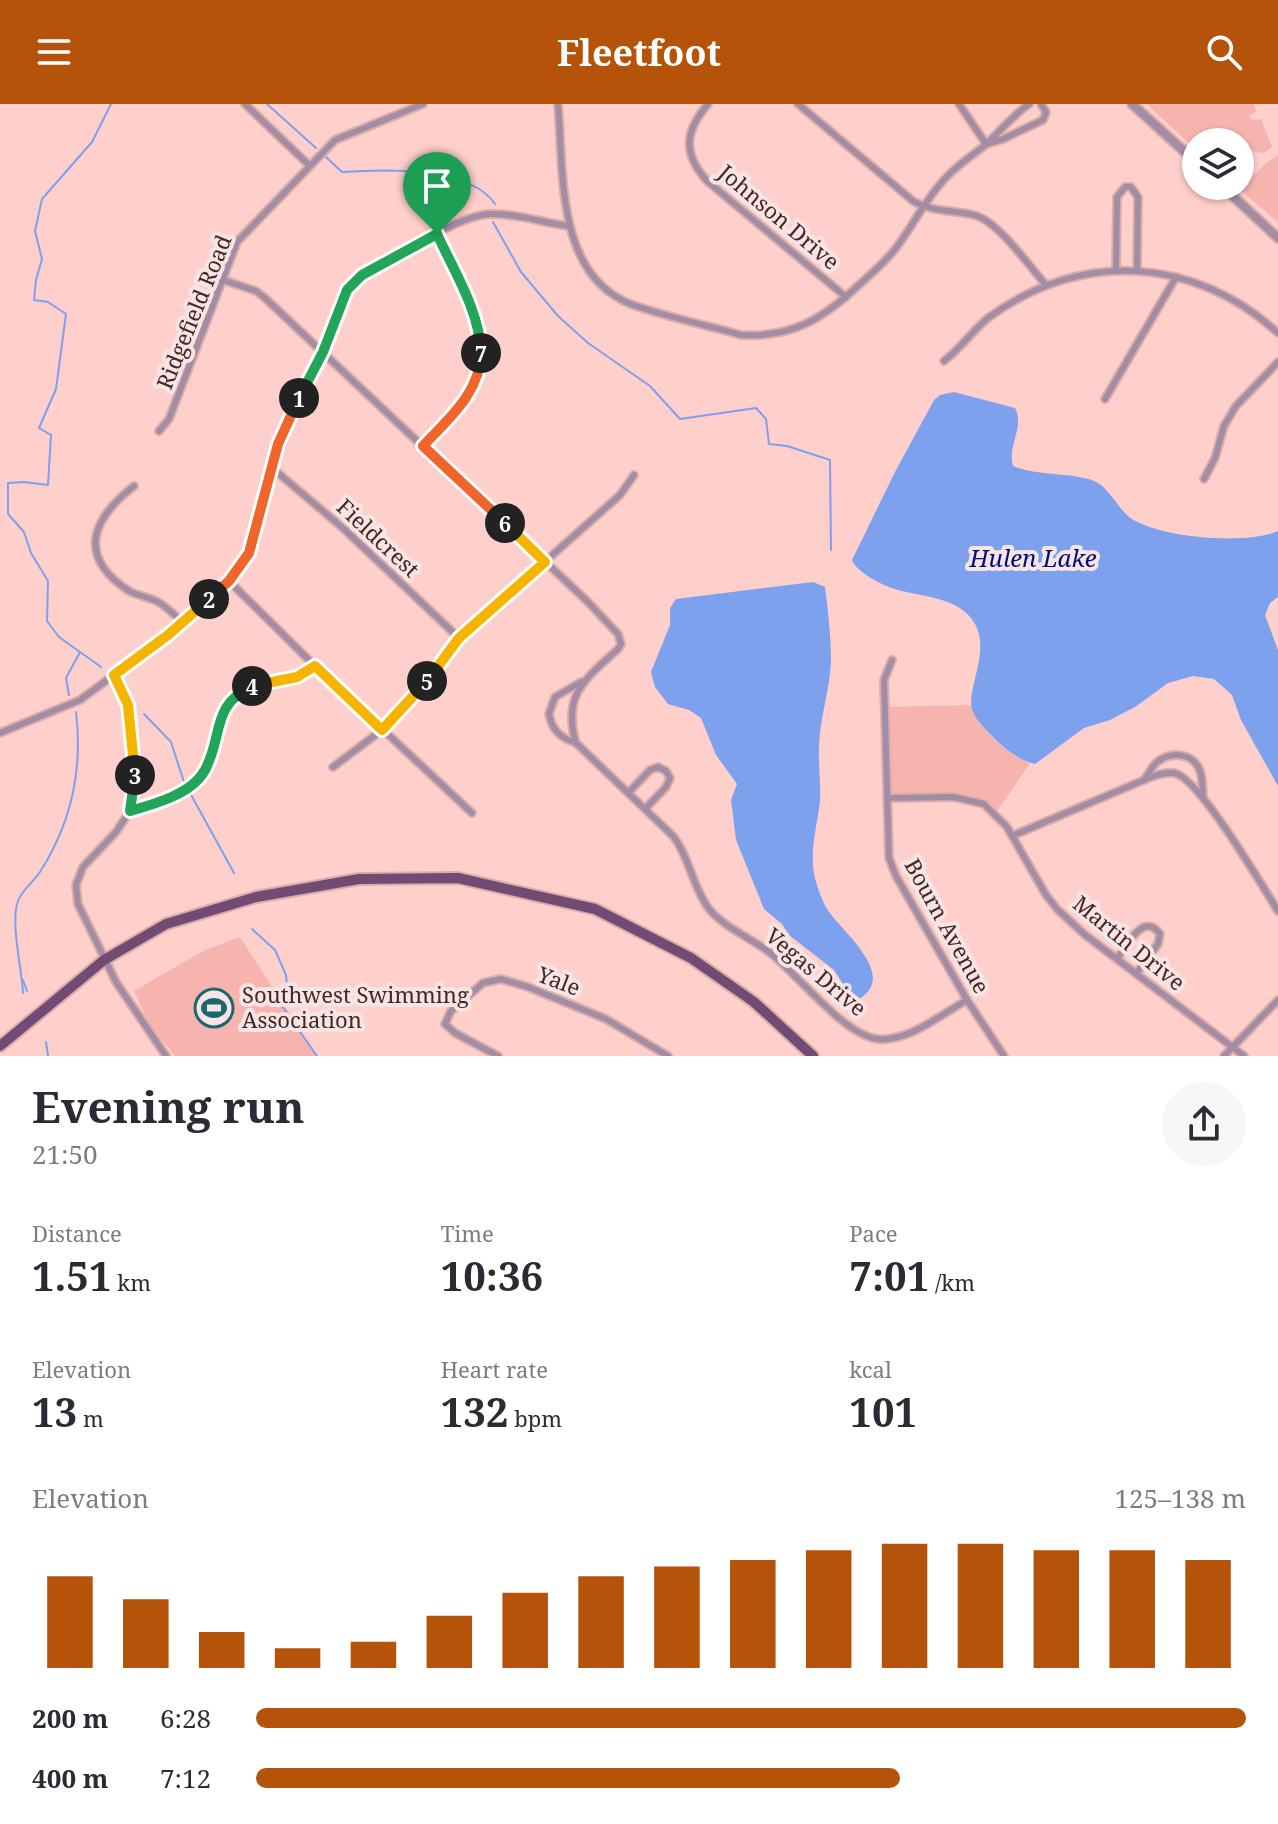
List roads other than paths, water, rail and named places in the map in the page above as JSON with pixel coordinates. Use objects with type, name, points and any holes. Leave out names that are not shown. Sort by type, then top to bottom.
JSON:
[{"type":"main road","points":[[0,1046],[104,960],[166,924],[256,897],[359,879],[458,878],[595,909],[623,923],[704,967],[754,1002],[813,1056]]},
{"type":"street","points":[[245,104],[309,165]]},
{"type":"street","points":[[558,104],[569,226],[586,268],[598,283],[632,304],[741,335],[772,335],[822,317],[895,250],[953,168],[986,144],[1029,104]]},
{"type":"street","name":"Johnson Drive","points":[[708,104],[689,134],[690,155],[697,169],[707,181],[846,297]]},
{"type":"street","points":[[798,104],[925,208],[978,216],[992,225],[1046,285]]},
{"type":"street","points":[[959,104],[986,144]]},
{"type":"street","points":[[986,144],[1043,120],[1046,112],[1041,104]]},
{"type":"street","points":[[1132,104],[1182,149]]},
{"type":"street","name":"Ridgefield Road","points":[[159,431],[169,419],[237,242],[335,140],[418,105]]},
{"type":"street","points":[[1116,270],[1117,197],[1125,187],[1136,191],[1138,197],[1137,270]]},
{"type":"street","points":[[1237,200],[1278,238]]},
{"type":"street","points":[[0,733],[66,708],[114,675],[229,581],[249,553],[271,467],[288,419],[323,352],[338,307],[353,283],[437,234],[478,216],[488,214],[569,226]]},
{"type":"street","points":[[423,446],[466,399],[481,367],[479,333],[437,234]]},
{"type":"street","points":[[944,361],[987,319],[1046,285],[1081,274],[1116,270],[1137,270],[1176,277],[1209,287],[1243,305],[1278,333]]},
{"type":"street","points":[[1105,399],[1176,277]]},
{"type":"street","points":[[223,280],[256,291],[545,562]]},
{"type":"street","points":[[1204,479],[1215,458],[1224,426],[1236,406],[1278,362]]},
{"type":"street","name":"Fieldcrest","points":[[271,467],[344,529],[459,638]]},
{"type":"street","points":[[333,767],[382,730],[418,693],[459,638],[620,495],[634,475]]},
{"type":"street","points":[[134,486],[109,509],[97,528],[94,535],[98,557],[123,586],[159,602],[182,622]]},
{"type":"street","name":"Vegas Drive","points":[[545,562],[618,634],[621,644],[581,682],[555,697],[549,714],[551,724],[557,733],[565,740],[576,743],[646,808],[685,852],[700,891],[714,914],[770,952],[846,1024],[861,1034],[877,1039],[894,1038],[967,1000]]},
{"type":"street","points":[[229,581],[472,813]]},
{"type":"street","name":"Bourn Avenue","points":[[892,660],[884,680],[889,858],[896,876],[967,1000],[1004,1056]]},
{"type":"street","points":[[130,811],[156,803],[190,786],[205,772],[220,719],[228,702],[238,692],[297,677],[315,666]]},
{"type":"street","points":[[114,675],[128,705],[135,785],[130,811],[116,832],[83,867],[76,885],[78,904],[116,982],[166,1056]]},
{"type":"street","points":[[576,743],[571,726],[573,701],[581,682]]},
{"type":"street","points":[[1144,780],[1155,764],[1165,758],[1177,754],[1188,757],[1202,774],[1205,800]]},
{"type":"street","points":[[629,792],[650,770],[658,767],[666,771],[670,778],[666,787],[646,808]]},
{"type":"street","points":[[1012,836],[1144,780],[1175,773],[1185,778],[1205,800],[1278,911]]},
{"type":"street","name":"Martin Drive","points":[[887,798],[954,797],[984,804],[997,814],[1058,910],[1244,1056]]},
{"type":"street","points":[[1117,959],[1144,926],[1156,928],[1160,934],[1158,944],[1136,974]]},
{"type":"street","name":"Yale","points":[[498,1056],[455,1033],[445,1024],[451,1011],[483,983],[501,979],[606,1019],[668,1056]]},
{"type":"street","points":[[1224,1056],[1278,1000]]},
{"type":"water","name":"Hulen Lake","points":[[954,392],[1015,408],[1018,422],[1012,451],[1013,466],[1092,480],[1103,487],[1127,515],[1146,526],[1183,535],[1226,538],[1246,538],[1278,531],[1278,597],[1270,603],[1265,615],[1278,650],[1278,786],[1241,720],[1232,695],[1214,679],[1193,676],[1168,683],[1135,707],[1110,720],[1084,728],[1035,764],[1008,750],[980,723],[971,706],[979,661],[979,636],[968,615],[951,603],[886,586],[865,574],[852,560],[934,400],[940,395]]},
{"type":"water","points":[[813,582],[825,587],[831,661],[820,735],[820,801],[813,865],[819,892],[827,909],[870,966],[873,978],[870,989],[859,999],[850,995],[834,970],[789,935],[782,924],[764,909],[736,840],[731,800],[737,784],[716,755],[701,718],[689,710],[668,704],[655,687],[651,672],[670,625],[670,608],[676,599]]},
{"type":"waterway","points":[[69,695],[66,678],[80,652],[59,637],[47,621],[48,581],[31,553],[24,532],[8,514],[8,483],[48,485],[51,435],[39,428],[56,389],[66,314],[48,302],[34,300],[42,259],[35,231],[42,199],[92,142],[111,104]]},
{"type":"waterway","points":[[267,104],[316,148]]},
{"type":"waterway","points":[[326,157],[342,172],[380,170],[446,176],[483,192],[495,204]]},
{"type":"waterway","points":[[493,222],[521,272],[558,316],[588,343],[650,386],[680,419],[756,408],[766,419],[769,444],[787,446],[830,460],[831,550]]},
{"type":"waterway","points":[[80,652],[101,667]]},
{"type":"waterway","points":[[23,993],[16,910],[20,897],[51,853],[67,815],[78,754],[76,712]]},
{"type":"waterway","points":[[144,714],[171,742],[184,782]]},
{"type":"waterway","points":[[190,793],[234,873]]},
{"type":"waterway","points":[[252,929],[275,950],[286,975],[282,1006],[317,1056]]},
{"type":"waterway","points":[[23,980],[27,991]]},
{"type":"waterway","points":[[46,1042],[48,1056]]},
{"type":"place","name":"Southwest Swimming Association","points":[[214,1008]]}]
